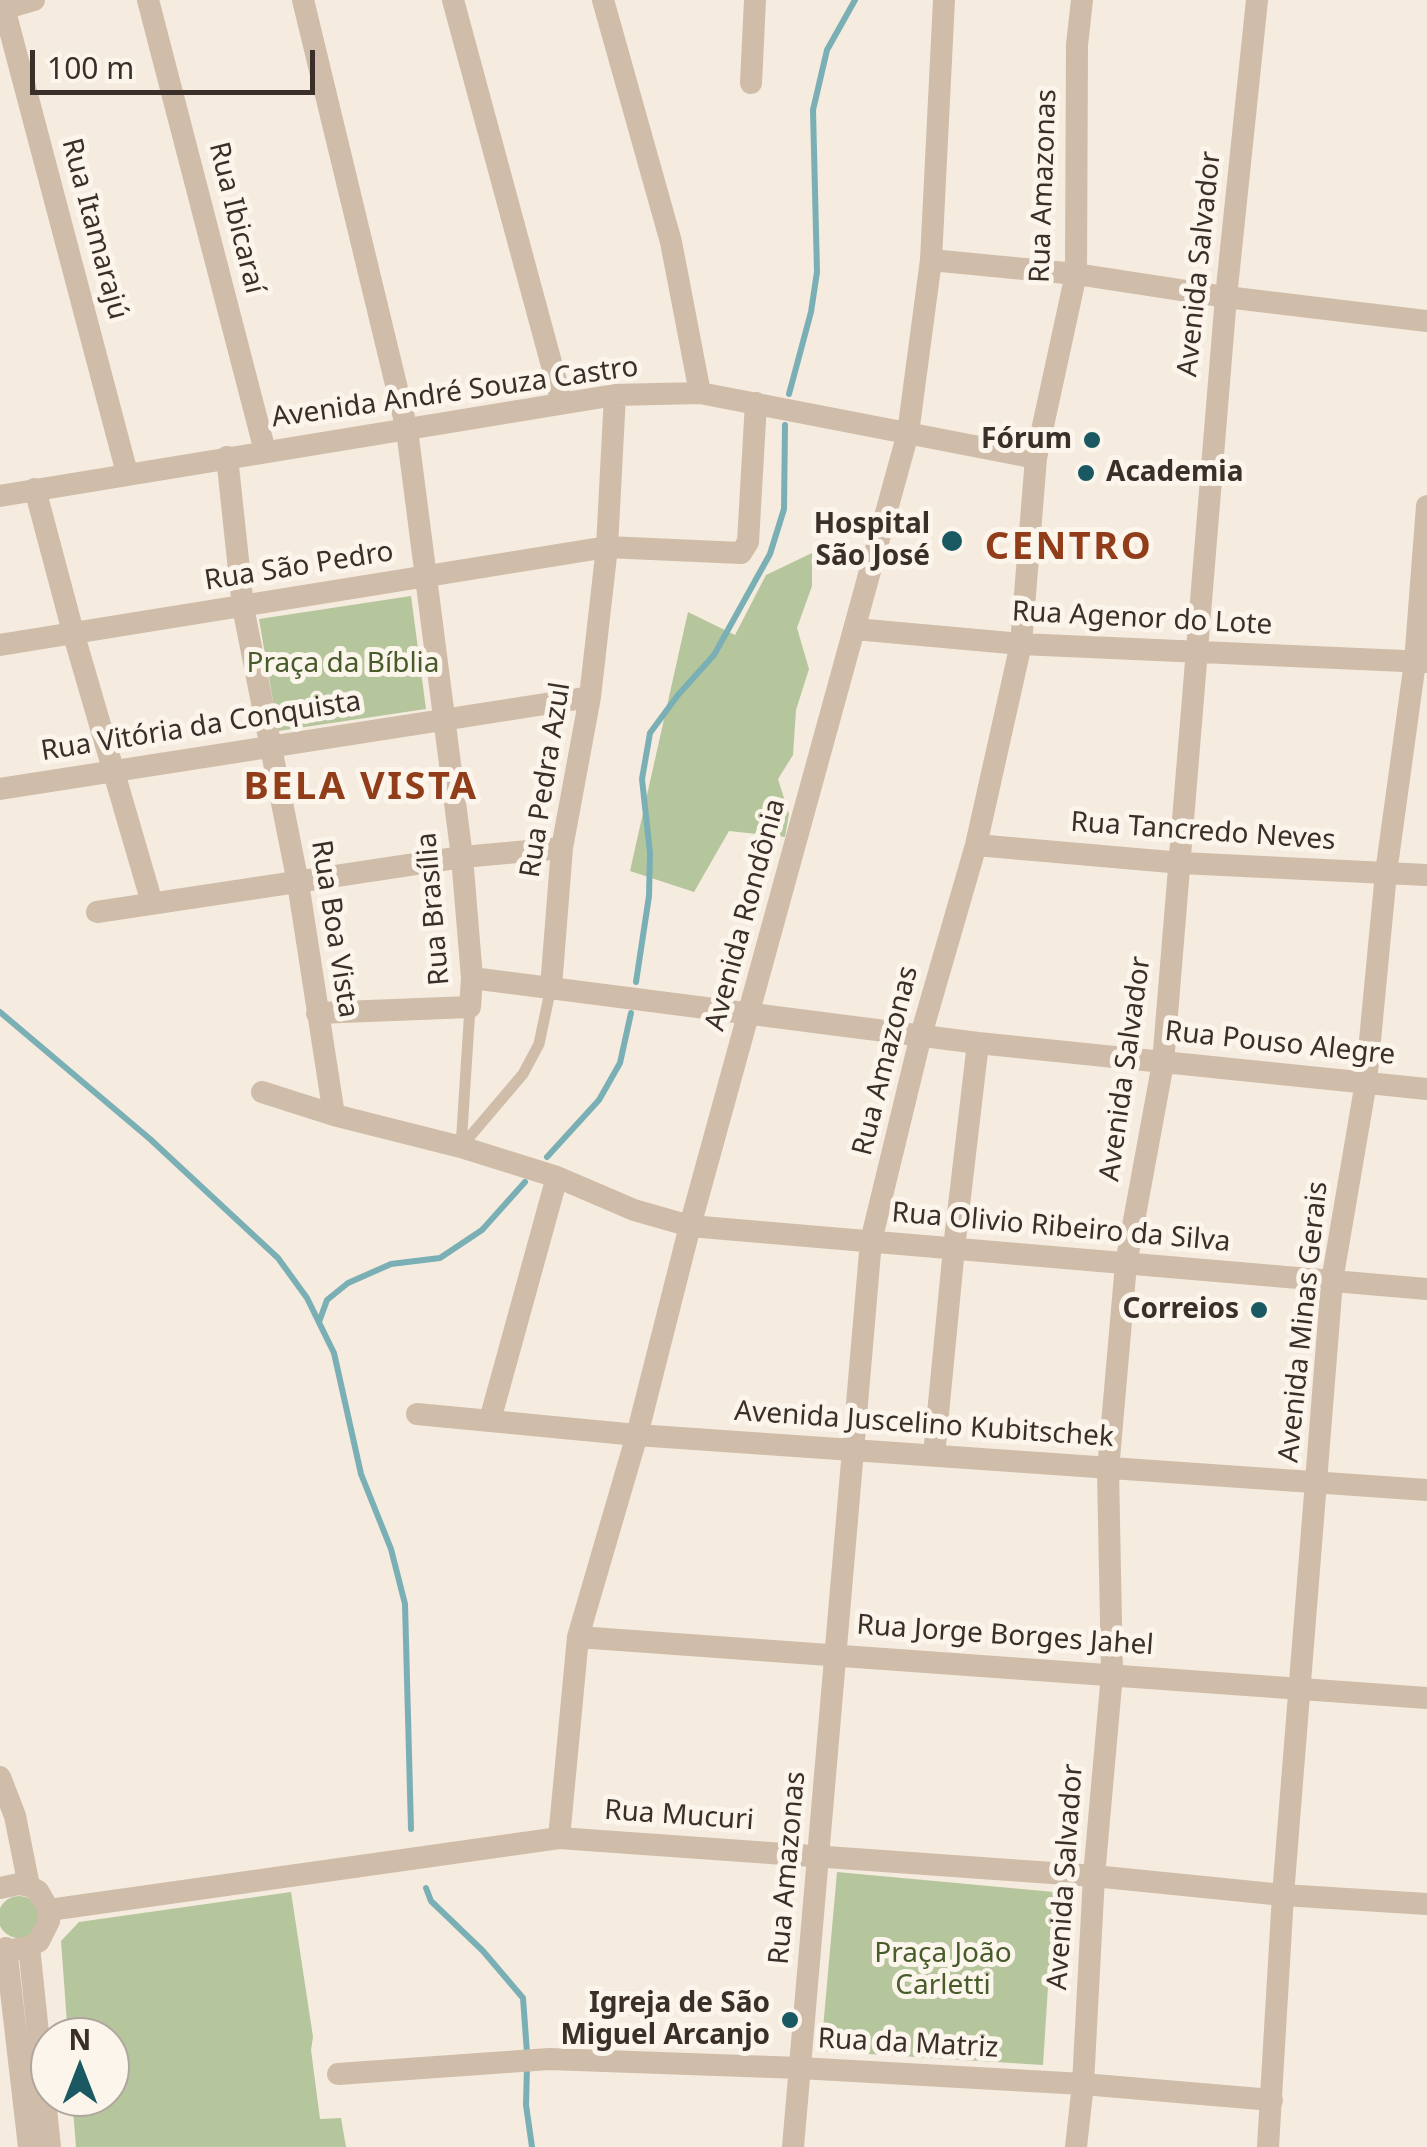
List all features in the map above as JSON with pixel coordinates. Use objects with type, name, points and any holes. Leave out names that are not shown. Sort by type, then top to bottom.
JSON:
[{"type":"street","points":[[2,6],[34,0]]},
{"type":"street","name":"Rua Ibicaraí","points":[[148,0],[264,451]]},
{"type":"street","name":"Rua Brasília","points":[[303,0],[407,430],[462,857],[472,978],[470,1007]]},
{"type":"street","points":[[454,0],[562,404]]},
{"type":"street","points":[[604,0],[671,242],[700,393]]},
{"type":"street","points":[[751,83],[755,0]]},
{"type":"street","name":"Avenida Rondônia","points":[[559,1838],[578,1637],[638,1434],[690,1226],[908,432],[931,260],[944,0]]},
{"type":"street","name":"Rua Amazonas","points":[[793,2147],[871,1241],[921,1035],[976,845],[1022,644],[1036,458],[1076,274],[1077,45],[1082,0]]},
{"type":"street","name":"Avenida Salvador","points":[[1076,2147],[1112,1674],[1108,1470],[1126,1264],[1163,1063],[1226,298],[1257,0]]},
{"type":"street","name":"Rua Itamarajú","points":[[2,6],[127,473]]},
{"type":"street","points":[[931,260],[1076,274],[1226,298],[1427,321]]},
{"type":"street","name":"Avenida André Souza Castro","points":[[0,496],[615,395],[700,393],[1036,458]]},
{"type":"street","name":"Rua Pedra Azul","points":[[551,987],[562,848],[590,697],[607,547],[615,395]]},
{"type":"street","name":"Rua São Pedro","points":[[0,644],[607,547],[741,553],[748,542],[756,404]]},
{"type":"street","name":"Rua Boa Vista","points":[[227,458],[244,607],[298,883],[334,1115]]},
{"type":"street","points":[[35,489],[72,632],[152,903]]},
{"type":"street","name":"Avenida Minas Gerais","points":[[1268,2147],[1332,1281],[1366,1082],[1386,873],[1421,662],[1427,506]]},
{"type":"street","name":"Rua Agenor do Lote","points":[[855,629],[1022,644],[1421,662]]},
{"type":"street","name":"Rua Vitória da Conquista","points":[[0,789],[590,697]]},
{"type":"street","name":"Rua Tancredo Neves","points":[[976,845],[1182,863],[1427,876]]},
{"type":"street","points":[[97,912],[462,857],[562,848]]},
{"type":"street","name":"Rua Pouso Alegre","points":[[472,978],[978,1043],[1427,1089]]},
{"type":"street","points":[[317,1013],[470,1007]]},
{"type":"street","points":[[934,1456],[978,1043]]},
{"type":"street","name":"Rua Olivio Ribeiro da Silva","points":[[262,1092],[334,1115],[461,1146],[558,1177],[634,1210],[690,1226],[1427,1289]]},
{"type":"street","points":[[490,1420],[558,1177]]},
{"type":"street","name":"Avenida Juscelino Kubitschek","points":[[417,1414],[1108,1470],[1427,1490]]},
{"type":"street","name":"Rua Jorge Borges Jahel","points":[[578,1637],[1427,1698]]},
{"type":"street","points":[[0,1777],[15,1816],[29,1886]]},
{"type":"street","name":"Rua Mucuri","points":[[49,1910],[559,1838],[1427,1904]]},
{"type":"street","points":[[0,1888],[29,1886],[38,1892],[49,1910],[46,1932],[12,1947]]},
{"type":"street","points":[[12,1947],[30,2147]]},
{"type":"street","points":[[12,1947],[50,2147]]},
{"type":"street","name":"Rua da Matriz","points":[[338,2074],[540,2060],[800,2068],[1083,2084],[1272,2100]]},
{"type":"lane","name":"Rua Pedra Azul","points":[[461,1146],[523,1074],[539,1044],[551,987]]},
{"type":"lane","name":"Rua Brasília","points":[[461,1146],[470,1007]]},
{"type":"green space","points":[[812,553],[812,586],[797,628],[809,669],[796,710],[793,755],[778,779],[789,814],[785,837],[729,831],[694,892],[630,871],[688,612],[735,635],[766,575]]},
{"type":"green space","name":"Praça da Bíblia","points":[[411,596],[426,709],[278,731],[259,619]]},
{"type":"green space","name":"Praça João Carletti","points":[[837,1872],[1054,1892],[1043,2065],[821,2051]]},
{"type":"green space","points":[[291,1892],[313,2037],[311,2050],[320,2119],[341,2118],[346,2147],[76,2147],[74,2117],[130,2117],[130,2017],[67,2017],[61,1941],[79,1922]]},
{"type":"green space","points":[[19,1896],[34,1902],[40,1917],[34,1932],[19,1938],[4,1932],[-2,1917],[4,1902]]},
{"type":"waterway","points":[[789,394],[811,312],[817,272],[813,110],[827,50],[855,0]]},
{"type":"waterway","points":[[636,982],[649,896],[650,853],[642,779],[650,733],[714,655],[770,554],[784,509],[785,425]]},
{"type":"waterway","points":[[0,1012],[150,1139],[278,1258],[307,1298],[334,1353],[361,1474],[391,1549],[405,1604],[411,1829]]},
{"type":"waterway","points":[[547,1157],[599,1100],[620,1063],[631,1013]]},
{"type":"waterway","points":[[319,1322],[327,1300],[348,1283],[391,1264],[440,1258],[482,1230],[525,1182]]},
{"type":"waterway","points":[[426,1888],[431,1901],[483,1951],[523,1998],[527,2053]]},
{"type":"waterway","points":[[527,2066],[526,2105],[532,2147]]},
{"type":"place","name":"Fórum","points":[[1092,440]]},
{"type":"place","name":"Academia","points":[[1086,473]]},
{"type":"place","name":"Hospital São José","points":[[952,541]]},
{"type":"place","name":"Correios","points":[[1259,1310]]},
{"type":"place","name":"Igreja de São Miguel Arcanjo","points":[[790,2020]]},
{"type":"district","name":"CENTRO","points":[[1069,548]]},
{"type":"district","name":"BELA VISTA","points":[[361,788]]}]
